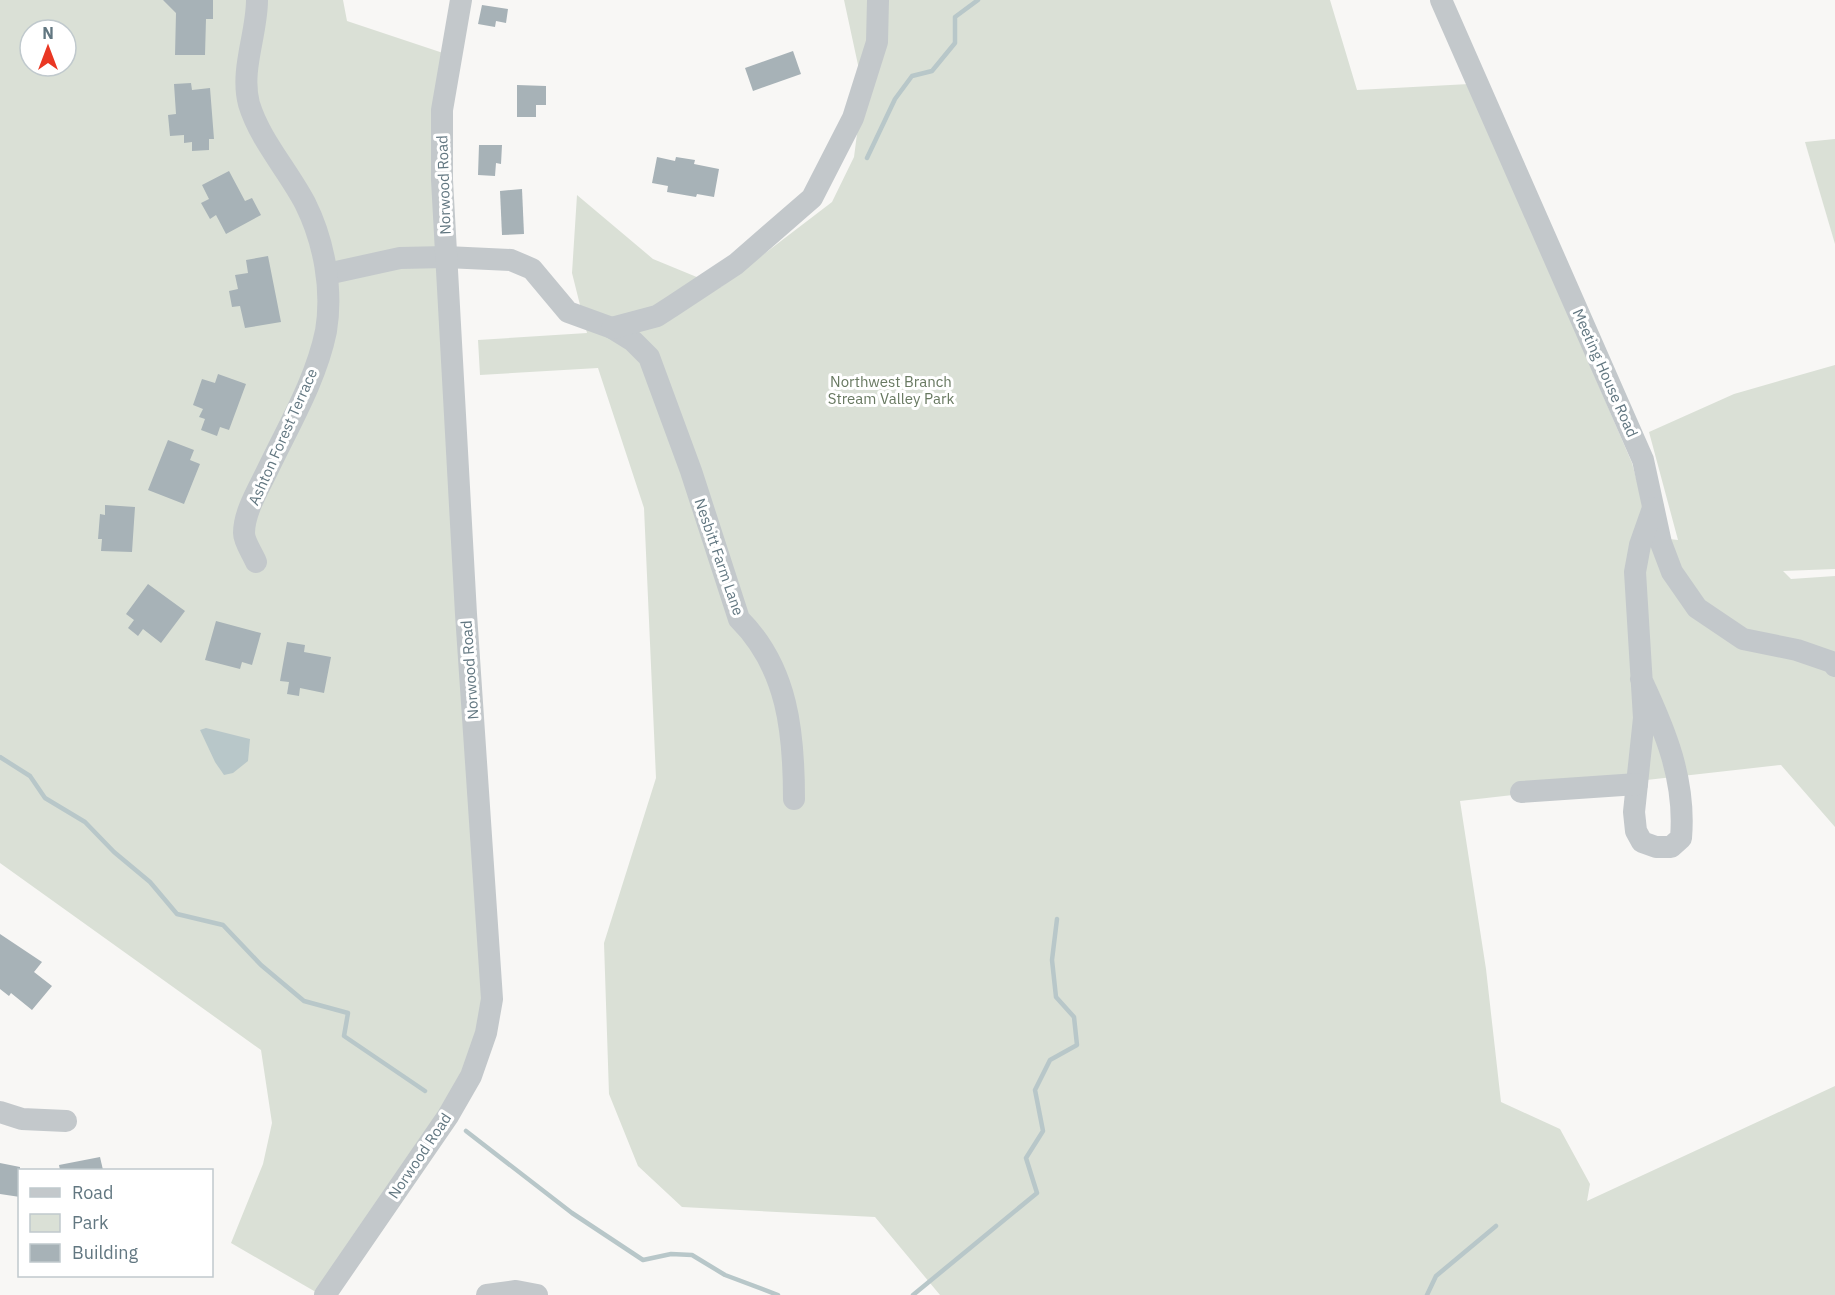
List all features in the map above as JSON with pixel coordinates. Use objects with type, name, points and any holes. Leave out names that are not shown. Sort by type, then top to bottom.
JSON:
[{"type":"street","name":"Ashton Forest Terrace","points":[[256,562],[244,534],[253,500],[310,380],[325,332],[328,307],[327,274],[305,204],[258,127],[249,102],[247,75],[257,0]]},
{"type":"street","name":"Norwood Road","points":[[325,1295],[448,1116],[471,1076],[486,1033],[492,999],[446,257],[442,110],[461,0]]},
{"type":"street","points":[[612,327],[657,316],[736,264],[812,198],[853,118],[877,42],[878,0]]},
{"type":"street","name":"Meeting House Road","points":[[1440,0],[1643,460],[1661,543],[1672,572],[1697,608],[1743,639],[1797,650],[1832,662],[1835,666]]},
{"type":"street","points":[[327,274],[400,258],[446,257]]},
{"type":"street","name":"Nesbitt Farm Lane","points":[[446,257],[511,260],[532,269],[568,312],[612,327],[633,341],[649,357],[691,471],[739,619],[755,636],[778,677],[786,700],[794,752],[794,799]]},
{"type":"street","points":[[1641,679],[1666,731],[1678,771],[1683,815],[1681,838],[1671,848],[1656,848],[1642,842],[1636,831],[1634,812],[1644,718],[1641,679],[1635,572],[1640,545],[1653,508]]},
{"type":"street","points":[[1521,792],[1637,784]]},
{"type":"street","points":[[0,1112],[22,1119],[66,1121]]},
{"type":"street","points":[[487,1295],[523,1294]]},
{"type":"green space","points":[[0,0],[343,0],[347,21],[449,55],[442,110],[492,999],[471,1076],[321,1295],[231,1243],[263,1164],[272,1123],[261,1050],[0,863]]},
{"type":"green space","name":"Northwest Branch Stream Valley Park","points":[[844,0],[1330,0],[1357,90],[1469,84],[1632,463],[1652,537],[1678,540],[1649,432],[1734,394],[1835,365],[1835,569],[1783,571],[1791,579],[1835,576],[1835,827],[1781,765],[1460,801],[1486,969],[1501,1102],[1560,1129],[1590,1184],[1587,1201],[1835,1086],[1835,1295],[940,1295],[875,1217],[682,1207],[638,1166],[609,1094],[604,943],[656,778],[644,508],[598,368],[480,375],[478,340],[587,333],[572,273],[577,195],[653,259],[721,287],[832,202],[854,157],[863,88]]},
{"type":"green space","points":[[1835,139],[1835,244],[1805,142]]},
{"type":"shaded area","points":[[206,728],[250,739],[248,761],[233,773],[224,775],[215,762],[200,730]]},
{"type":"building","points":[[163,0],[213,0],[213,19],[206,19],[205,55],[175,55],[176,13]]},
{"type":"building","points":[[482,5],[508,9],[506,23],[496,21],[495,27],[478,24]]},
{"type":"building","points":[[793,51],[801,74],[753,91],[745,68]]},
{"type":"building","points":[[191,83],[192,90],[210,88],[214,139],[209,139],[209,150],[192,151],[192,142],[184,143],[184,135],[170,136],[168,115],[176,114],[174,84]]},
{"type":"building","points":[[517,85],[546,86],[546,105],[536,105],[536,117],[517,117]]},
{"type":"building","points":[[479,145],[502,145],[501,164],[496,163],[495,176],[478,175]]},
{"type":"building","points":[[657,157],[675,161],[676,157],[695,160],[694,164],[719,169],[714,197],[697,194],[696,197],[667,192],[668,186],[652,183]]},
{"type":"building","points":[[229,171],[245,201],[252,198],[261,215],[226,234],[216,215],[210,219],[201,203],[209,199],[202,185]]},
{"type":"building","points":[[522,189],[524,234],[502,235],[500,191]]},
{"type":"building","points":[[268,256],[281,322],[245,328],[240,306],[232,307],[229,291],[238,289],[235,275],[248,273],[246,260]]},
{"type":"building","points":[[218,374],[246,384],[229,430],[220,427],[217,436],[201,430],[205,419],[199,417],[203,409],[193,405],[202,379],[215,383]]},
{"type":"building","points":[[168,440],[194,450],[190,460],[200,464],[184,504],[148,490]]},
{"type":"building","points":[[105,505],[135,507],[132,552],[101,551],[102,539],[98,539],[100,514],[105,515]]},
{"type":"building","points":[[148,584],[185,611],[161,643],[143,629],[138,636],[128,628],[134,620],[126,614]]},
{"type":"building","points":[[216,621],[261,633],[252,665],[242,662],[240,669],[205,660]]},
{"type":"building","points":[[287,642],[305,645],[304,652],[331,657],[324,693],[300,688],[299,696],[287,694],[289,682],[280,681]]},
{"type":"building","points":[[0,934],[42,962],[34,972],[52,986],[32,1010],[11,993],[9,996],[0,989]]},
{"type":"building","points":[[100,1157],[103,1169],[60,1169],[59,1165]]},
{"type":"building","points":[[0,1163],[20,1167],[18,1169],[18,1197],[0,1194]]},
{"type":"waterway","points":[[867,158],[895,99],[912,76],[932,71],[955,43],[955,17],[978,0]]},
{"type":"waterway","points":[[0,757],[30,776],[45,798],[85,822],[114,852],[150,882],[177,914],[223,925],[261,965],[304,1001],[348,1013],[344,1036],[425,1091]]},
{"type":"waterway","points":[[913,1295],[1037,1193],[1026,1158],[1043,1131],[1035,1090],[1050,1060],[1077,1045],[1074,1017],[1056,997],[1052,960],[1057,919]]},
{"type":"waterway","points":[[466,1131],[572,1213],[643,1260],[671,1254],[692,1255],[725,1275],[778,1295]]},
{"type":"waterway","points":[[1427,1295],[1436,1276],[1496,1226]]}]
